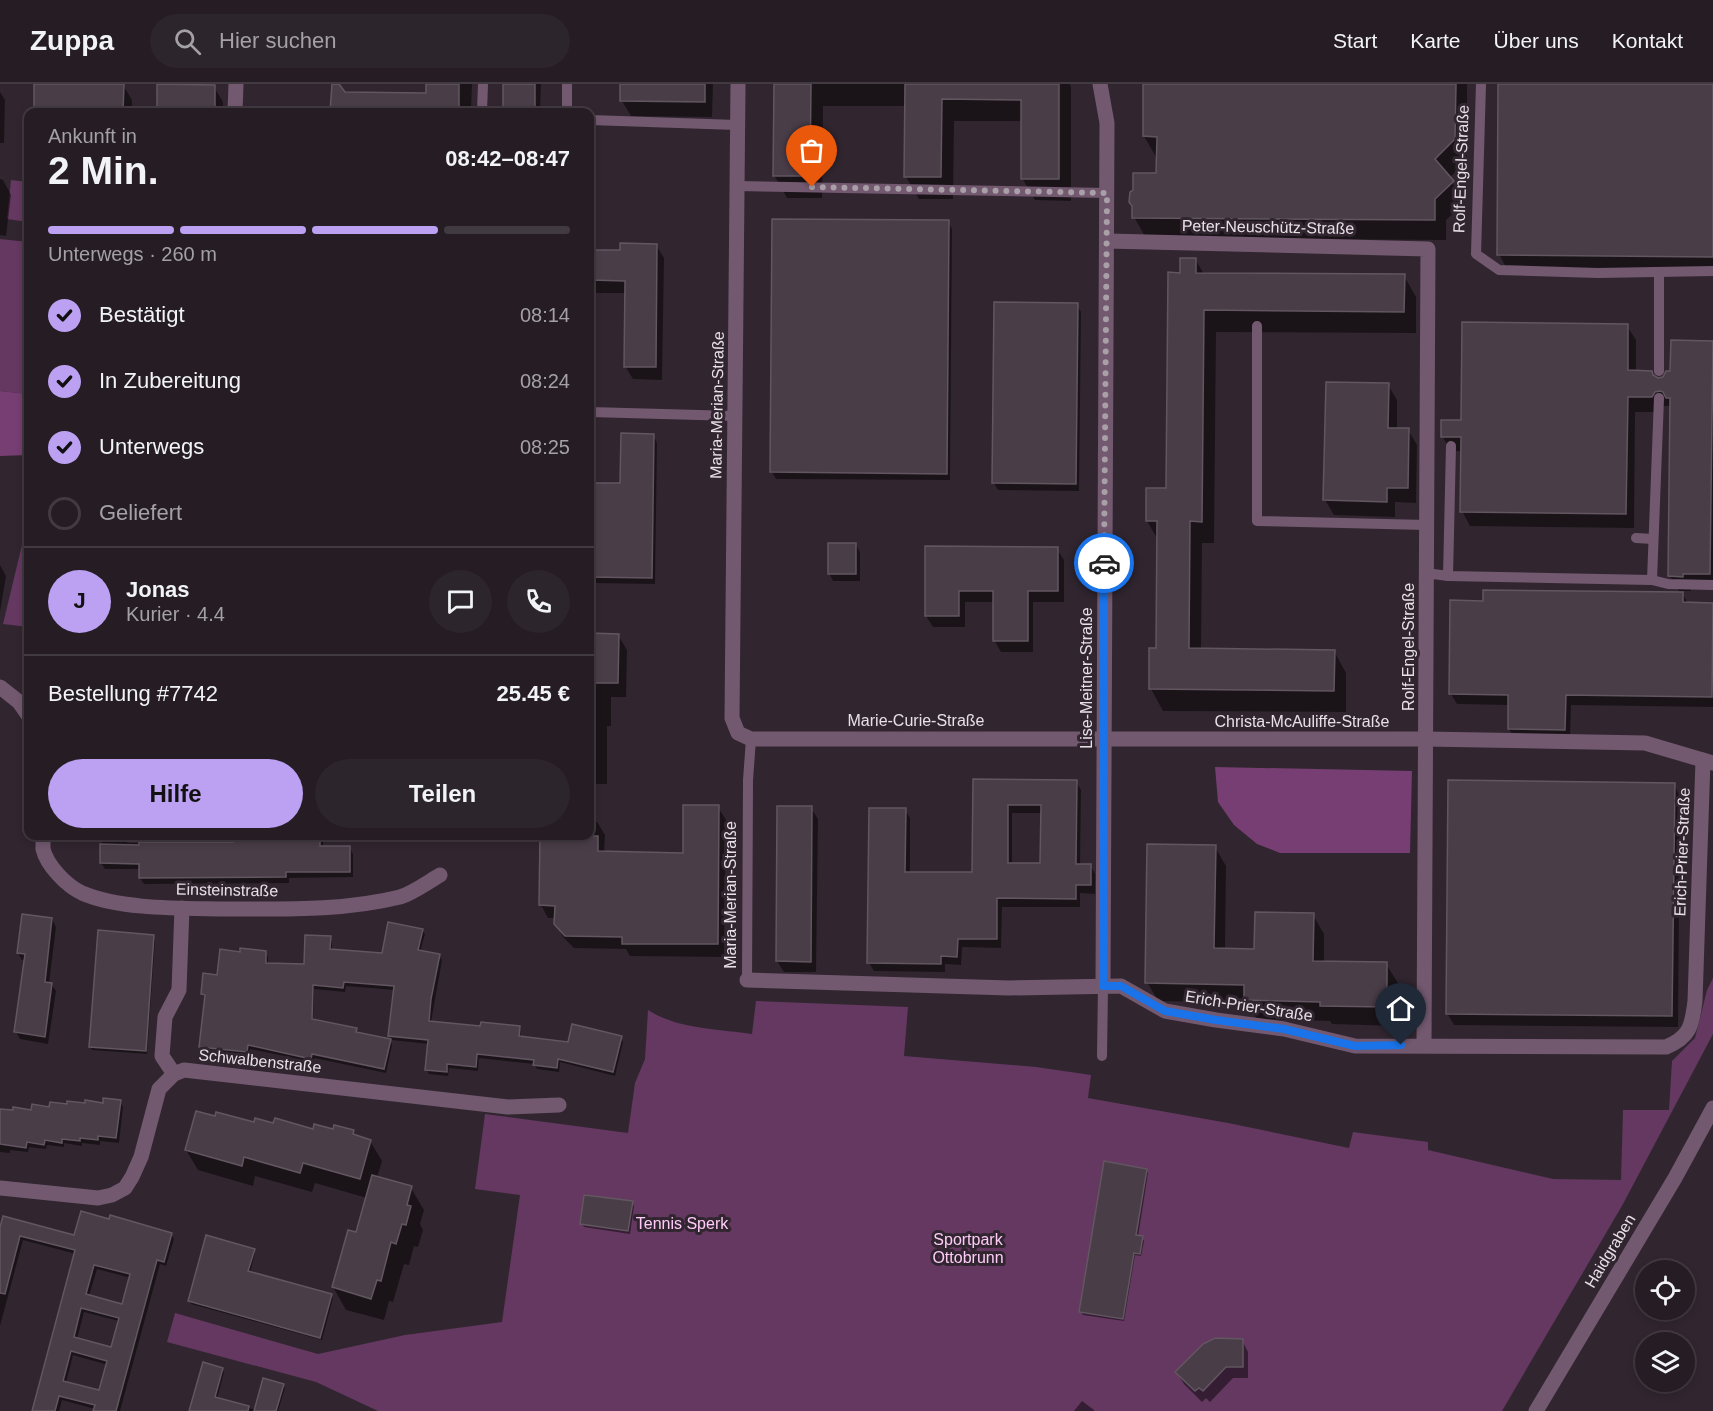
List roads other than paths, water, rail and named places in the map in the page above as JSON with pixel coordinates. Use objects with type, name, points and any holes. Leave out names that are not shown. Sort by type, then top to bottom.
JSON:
[{"type":"street","points":[[235,108],[236,84]]},
{"type":"street","name":"Maria-Merian-Straße","points":[[738,84],[732,718],[738,733],[751,739]]},
{"type":"street","name":"Lise-Meitner-Straße","points":[[1100,84],[1107,123],[1103,986]]},
{"type":"street","name":"Peter-Neuschütz-Straße","points":[[1107,241],[1428,249]]},
{"type":"street","name":"Rolf-Engel-Straße","points":[[1424,1045],[1428,249]]},
{"type":"street","points":[[0,687],[19,702],[24,709]]},
{"type":"street","name":"Marie-Curie-Straße","points":[[751,739],[1104,738]]},
{"type":"street","name":"Christa-McAuliffe-Straße","points":[[1104,738],[1425,739],[1645,743],[1708,761]]},
{"type":"street","name":"Erich-Prier-Straße","points":[[747,980],[1009,988],[1121,986],[1165,1011],[1284,1029],[1355,1046],[1666,1047],[1678,1042],[1686,1035],[1692,1020],[1695,1001],[1708,761]]},
{"type":"street","name":"Einsteinstraße","points":[[43,840],[43,849],[53,867],[81,892],[129,904],[182,908],[302,909],[355,906],[403,896],[440,875]]},
{"type":"street","points":[[0,1188],[98,1198],[112,1195],[125,1188],[141,1157],[159,1089],[174,1074],[162,1056],[165,1017],[179,990],[182,908]]},
{"type":"street","name":"Schwalbenstraße","points":[[174,1074],[184,1070],[508,1107],[559,1105]]},
{"type":"street","name":"Haidgraben","points":[[1536,1411],[1675,1178],[1713,1108]]},
{"type":"lane","points":[[482,108],[483,84]]},
{"type":"lane","points":[[567,84],[567,108]]},
{"type":"lane","name":"Rolf-Engel-Straße","points":[[1481,84],[1476,254],[1499,270],[1659,272]]},
{"type":"lane","points":[[594,120],[737,125]]},
{"type":"lane","points":[[737,186],[1107,193]]},
{"type":"lane","points":[[1659,371],[1659,272],[1713,271]]},
{"type":"lane","points":[[1257,326],[1257,521],[1427,525]]},
{"type":"lane","points":[[1652,580],[1659,398]]},
{"type":"lane","points":[[594,412],[735,416]]},
{"type":"lane","points":[[1448,576],[1451,446]]},
{"type":"lane","points":[[1636,538],[1653,539]]},
{"type":"lane","points":[[1426,573],[1448,576],[1652,580],[1668,584],[1713,585]]},
{"type":"lane","name":"Maria-Merian-Straße","points":[[747,980],[748,780],[751,739]]},
{"type":"lane","name":"Lise-Meitner-Straße","points":[[1102,1056],[1103,986]]},
{"type":"park label","name":"Tennis Sperk","points":[[682,1223]]},
{"type":"park label","name":"Sportpark Ottobrunn","points":[[968,1248]]}]
